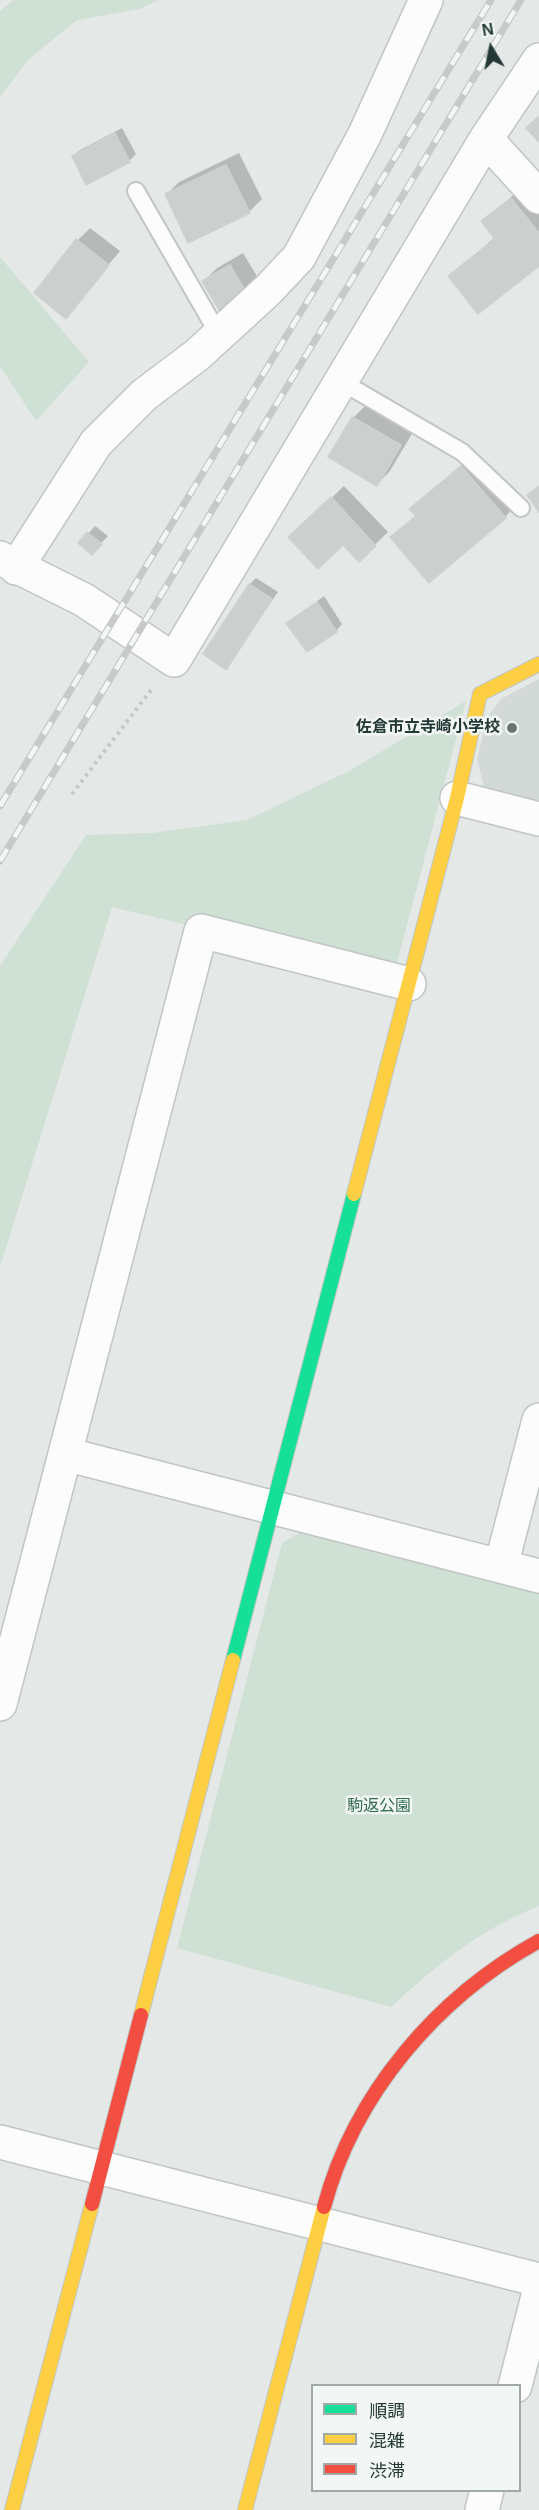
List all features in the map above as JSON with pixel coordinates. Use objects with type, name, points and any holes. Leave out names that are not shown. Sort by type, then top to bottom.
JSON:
[{"type":"street","points":[[426,0],[365,134],[298,257],[268,290],[219,335],[144,395],[96,443],[8,563],[84,600],[174,660],[486,139],[539,60]]},
{"type":"street","points":[[486,139],[539,197]]},
{"type":"street","points":[[12,2510],[457,798],[480,694],[539,664]]},
{"type":"street","points":[[457,798],[539,819]]},
{"type":"street","points":[[0,1704],[201,931],[409,984]]},
{"type":"street","points":[[501,1566],[539,1420]]},
{"type":"street","points":[[65,1454],[539,1576]]},
{"type":"street","points":[[245,2510],[334,2170],[360,2118],[393,2067],[453,2003],[518,1951],[539,1941]]},
{"type":"street","points":[[0,2142],[539,2280]]},
{"type":"street","points":[[515,2384],[539,2292]]},
{"type":"street","points":[[482,2510],[487,2492]]},
{"type":"lane","points":[[136,191],[219,335]]},
{"type":"lane","points":[[342,382],[462,452],[521,508]]},
{"type":"path","points":[[72,794],[174,660]]},
{"type":"shaded area","name":"佐倉市立寺崎小学校","points":[[539,679],[539,801],[484,787],[477,759],[488,716],[501,699]]},
{"type":"green space","points":[[13,0],[158,0],[140,9],[77,20],[28,60],[0,97],[0,11]]},
{"type":"green space","points":[[0,257],[89,362],[36,421],[0,366]]},
{"type":"green space","points":[[466,701],[394,974],[112,907],[0,1267],[0,966],[86,835],[152,833],[247,820],[349,771]]},
{"type":"green space","name":"駒返公園","points":[[306,1529],[539,1591],[539,1906],[517,1915],[460,1949],[391,2007],[177,1948],[282,1543]]},
{"type":"building","points":[[539,116],[539,142],[526,128]]},
{"type":"building","points":[[115,133],[130,162],[86,185],[72,156]]},
{"type":"building","points":[[226,165],[250,213],[188,243],[165,194]]},
{"type":"building","points":[[511,198],[539,233],[539,266],[478,314],[448,276],[495,239],[481,221]]},
{"type":"building","points":[[76,239],[109,265],[66,319],[34,293]]},
{"type":"building","points":[[230,265],[249,297],[221,313],[202,281]]},
{"type":"building","points":[[352,417],[401,445],[377,486],[328,457]]},
{"type":"building","points":[[461,466],[506,518],[429,583],[390,537],[416,516],[409,509]]},
{"type":"building","points":[[539,486],[539,512],[527,495]]},
{"type":"building","points":[[331,497],[376,546],[359,562],[343,545],[318,569],[288,537]]},
{"type":"building","points":[[87,532],[102,544],[92,555],[78,543]]},
{"type":"building","points":[[249,584],[272,599],[226,670],[203,654]]},
{"type":"building","points":[[317,602],[337,632],[307,652],[286,623]]},
{"type":"railway","points":[[0,806],[491,0]]},
{"type":"railway","points":[[0,861],[521,0]]},
{"type":"traffic: fast","points":[[233,1660],[354,1194]]},
{"type":"traffic: slow","points":[[354,1194],[457,798],[480,694],[539,664]]},
{"type":"traffic: slow","points":[[141,2015],[233,1660]]},
{"type":"traffic: slow","points":[[12,2510],[92,2204]]},
{"type":"traffic: slow","points":[[245,2510],[324,2207]]},
{"type":"traffic: jam","points":[[324,2207],[338,2165],[356,2126],[378,2088],[404,2053],[434,2020],[467,1990],[502,1964],[539,1941]]},
{"type":"traffic: jam","points":[[92,2204],[141,2015]]},
{"type":"place","name":"佐倉市立寺崎小学校","points":[[512,728]]}]
